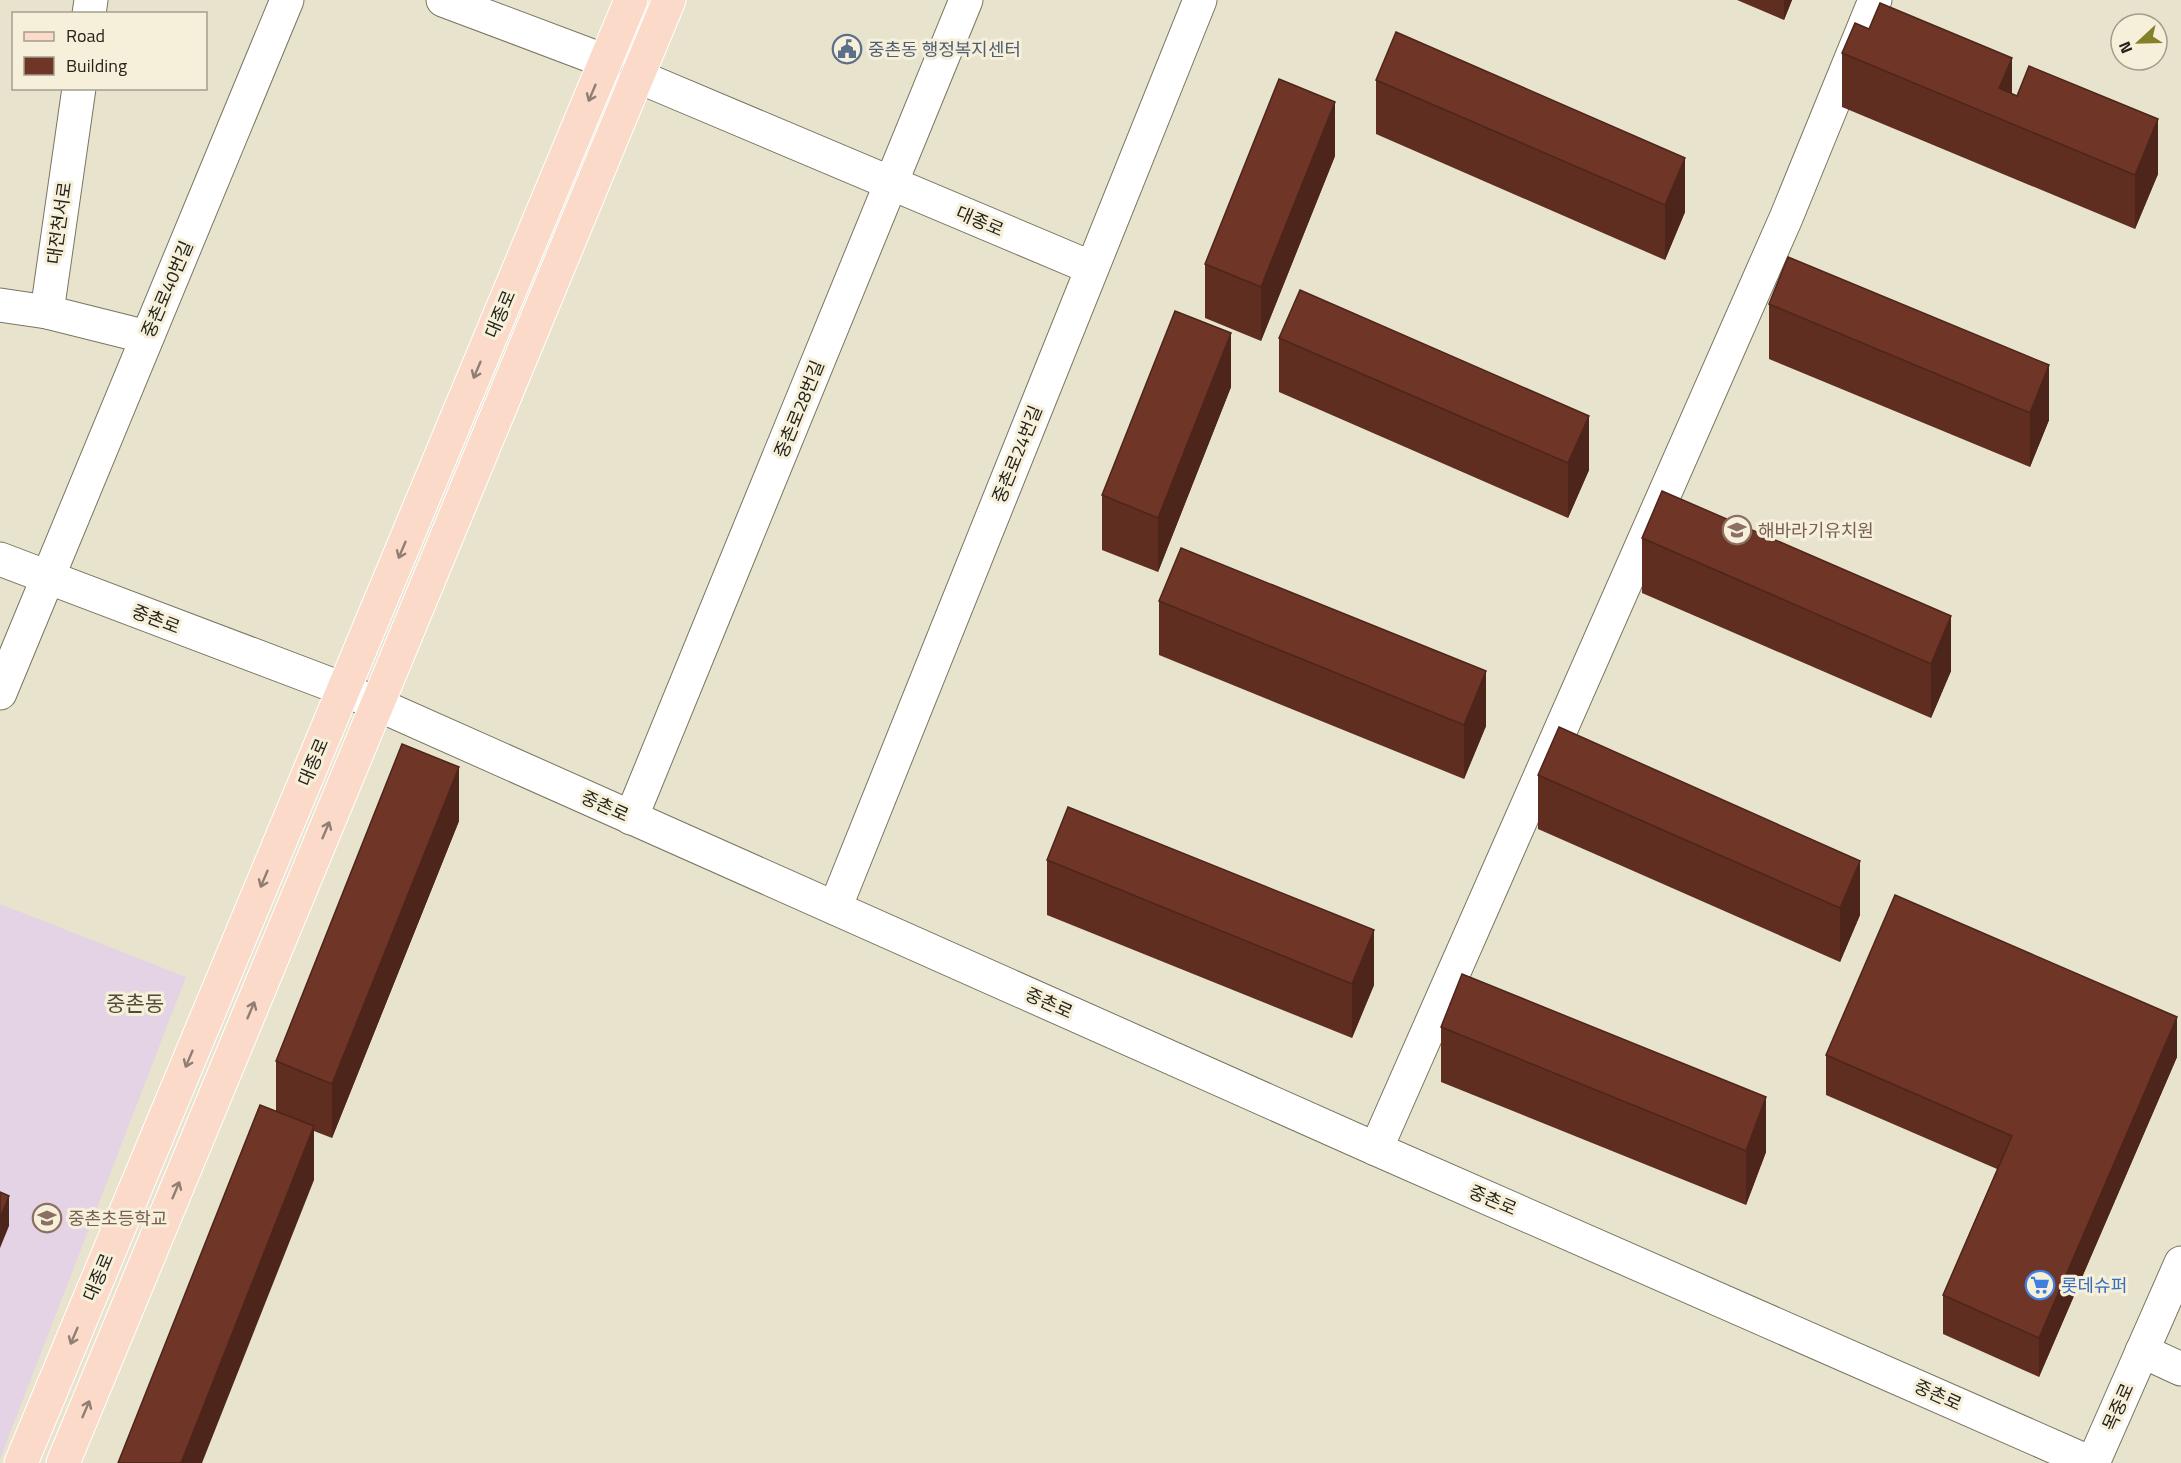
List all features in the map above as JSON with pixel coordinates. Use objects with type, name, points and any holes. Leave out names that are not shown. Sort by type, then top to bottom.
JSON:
[{"type":"main road","name":"대종로","points":[[21,1463],[631,0]]},
{"type":"main road","name":"대종로","points":[[63,1463],[669,0]]},
{"type":"street","name":"중촌로40번길","points":[[0,693],[287,0]]},
{"type":"street","points":[[443,0],[605,61]]},
{"type":"street","name":"중촌로28번길","points":[[632,818],[966,0]]},
{"type":"street","name":"중촌로24번길","points":[[835,908],[1200,0]]},
{"type":"street","points":[[1376,1149],[1786,218],[1875,0]]},
{"type":"street","name":"대종로","points":[[638,76],[1092,268]]},
{"type":"street","name":"대전천서로","points":[[47,312],[79,90]]},
{"type":"street","points":[[0,305],[47,312],[147,337]]},
{"type":"street","name":"중촌로","points":[[0,559],[343,690],[1376,1149],[2092,1463]]},
{"type":"street","name":"목중로","points":[[2092,1463],[2181,1263]]},
{"type":"street","points":[[2142,1351],[2181,1369]]},
{"type":"shaded area","name":"중촌초등학교","points":[[0,904],[186,977],[0,1459]]},
{"type":"building","points":[[1880,3],[2012,58],[1999,88],[2017,96],[2029,66],[2158,119],[2135,175],[1842,53],[1855,23],[1869,29]]},
{"type":"building","points":[[1396,32],[1685,158],[1665,205],[1376,80]]},
{"type":"building","points":[[1279,79],[1335,102],[1261,287],[1205,264]]},
{"type":"building","points":[[1788,257],[2049,365],[2030,413],[1769,304]]},
{"type":"building","points":[[1300,290],[1589,416],[1568,463],[1279,338]]},
{"type":"building","points":[[1175,311],[1231,333],[1158,518],[1102,495]]},
{"type":"building","points":[[1662,491],[1951,616],[1931,664],[1642,538]]},
{"type":"building","points":[[1181,548],[1486,671],[1464,725],[1159,601]]},
{"type":"building","points":[[1559,727],[1860,861],[1840,908],[1538,775]]},
{"type":"building","points":[[402,744],[459,767],[332,1084],[276,1061]]},
{"type":"building","points":[[1068,807],[1374,930],[1352,984],[1047,860]]},
{"type":"building","points":[[1895,895],[2177,1017],[2039,1338],[1943,1295],[2012,1136],[1826,1055]]},
{"type":"building","points":[[1462,974],[1766,1097],[1746,1151],[1441,1027]]},
{"type":"building","points":[[260,1105],[314,1126],[181,1463],[118,1463]]},
{"type":"building","points":[[0,1192],[9,1196],[0,1218]]},
{"type":"place","name":"중촌동 행정복지센터","points":[[847,49]]},
{"type":"place","name":"해바라기유치원","points":[[1737,530]]},
{"type":"place","name":"중촌초등학교","points":[[47,1218]]},
{"type":"place","name":"롯데슈퍼","points":[[2040,1285]]},
{"type":"district","name":"중촌동","points":[[135,1003]]}]
